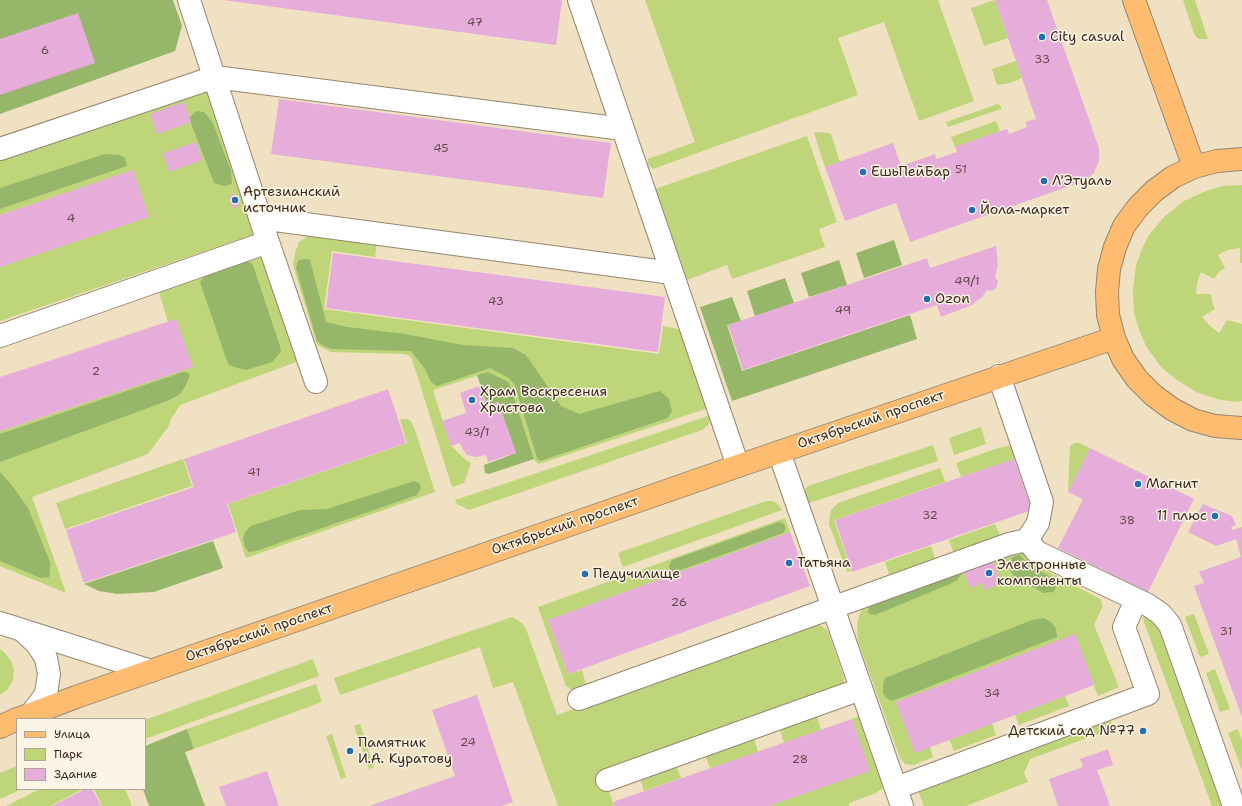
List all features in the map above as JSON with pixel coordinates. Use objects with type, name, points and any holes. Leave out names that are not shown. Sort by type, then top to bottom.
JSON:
[{"type":"main road","points":[[1134,0],[1194,167]]},
{"type":"main road","points":[[1242,159],[1217,161],[1194,167],[1173,177],[1154,191],[1138,207],[1124,226],[1115,247],[1109,269],[1107,292],[1108,315],[1114,338],[1123,359],[1132,372],[1153,395],[1172,409],[1193,420],[1215,426],[1242,428]]},
{"type":"main road","name":"Октябрьский проспект","points":[[22,717],[738,466],[1114,338]]},
{"type":"main road","points":[[1215,426],[1242,440]]},
{"type":"main road","name":"Октябрьский проспект","points":[[0,726],[16,719]]},
{"type":"street","points":[[189,0],[260,218],[316,382]]},
{"type":"street","points":[[579,0],[738,466]]},
{"type":"street","points":[[0,149],[214,77],[623,129]]},
{"type":"street","points":[[260,218],[672,273]]},
{"type":"street","points":[[0,336],[268,242]]},
{"type":"street","points":[[579,699],[1009,544],[1027,540],[1038,523],[1042,502],[999,376]]},
{"type":"street","points":[[779,452],[899,797],[1148,694],[1124,627],[1136,600]]},
{"type":"street","points":[[1027,540],[1037,552],[1148,605],[1161,614],[1170,625],[1234,806]]},
{"type":"street","points":[[0,623],[150,671]]},
{"type":"street","points":[[22,630],[37,644],[46,658],[49,674],[46,694],[22,717]]},
{"type":"street","points":[[606,780],[861,689]]},
{"type":"green space","points":[[0,0],[173,0],[182,26],[175,51],[0,114]]},
{"type":"green space","points":[[645,0],[938,0],[974,101],[919,121],[884,22],[838,38],[858,95],[653,169],[648,164],[648,159],[695,142]]},
{"type":"green space","points":[[995,0],[1008,38],[984,46],[971,8]]},
{"type":"green space","points":[[1183,0],[1195,0],[1208,39],[1199,39],[1195,36]]},
{"type":"green space","points":[[1016,61],[1022,78],[1010,83],[997,85],[992,69]]},
{"type":"green space","points":[[207,91],[255,234],[0,321],[0,267],[133,170],[0,215],[0,161]]},
{"type":"green space","points":[[998,104],[1001,106],[1001,109],[948,127],[946,122]]},
{"type":"green space","points":[[196,111],[204,112],[213,123],[231,171],[232,184],[224,186],[214,183],[189,118]]},
{"type":"green space","points":[[996,121],[1000,131],[955,147],[951,137]]},
{"type":"green space","points":[[818,132],[831,134],[840,162],[825,167],[814,133]]},
{"type":"green space","points":[[807,136],[837,222],[819,229],[825,247],[732,279],[727,265],[687,280],[655,189]]},
{"type":"green space","points":[[105,154],[120,155],[125,158],[127,166],[0,209],[0,188]]},
{"type":"green space","points":[[1242,185],[1242,263],[1240,263],[1240,248],[1228,250],[1218,255],[1225,268],[1219,272],[1214,279],[1201,272],[1197,283],[1196,294],[1211,294],[1215,309],[1202,317],[1219,333],[1227,320],[1242,324],[1242,401],[1238,402],[1221,400],[1196,392],[1174,378],[1161,367],[1146,346],[1139,330],[1134,313],[1133,289],[1136,265],[1142,249],[1149,235],[1165,216],[1184,201],[1206,191],[1222,186]]},
{"type":"green space","points":[[314,232],[377,240],[375,257],[332,251],[324,309],[659,354],[663,326],[673,328],[679,330],[683,336],[709,408],[538,464],[534,459],[509,382],[488,372],[433,390],[451,446],[471,463],[464,483],[452,487],[410,356],[404,354],[331,352],[317,345],[293,265],[299,242]]},
{"type":"green space","points":[[894,240],[902,265],[864,278],[856,253]]},
{"type":"green space","points":[[261,249],[299,361],[180,405],[168,427],[148,454],[32,497],[66,593],[0,566],[0,431],[192,367],[176,319],[168,322],[157,285]]},
{"type":"green space","points":[[299,260],[310,260],[326,322],[347,327],[405,334],[463,345],[513,348],[526,355],[561,406],[579,414],[660,391],[669,399],[672,411],[668,418],[540,461],[537,458],[515,385],[509,378],[490,368],[437,386],[431,382],[425,369],[411,351],[332,349],[317,341],[296,268]]},
{"type":"green space","points":[[839,260],[847,285],[809,297],[801,273]]},
{"type":"green space","points":[[241,261],[248,261],[253,265],[281,352],[272,362],[246,370],[228,364],[200,282],[205,275]]},
{"type":"green space","points":[[785,278],[794,303],[755,316],[747,291]]},
{"type":"green space","points":[[732,297],[741,321],[727,325],[742,371],[910,315],[917,339],[732,401],[700,307]]},
{"type":"green space","points":[[183,372],[187,372],[190,375],[185,387],[179,395],[167,401],[0,462],[0,434]]},
{"type":"green space","points":[[488,372],[509,382],[534,459],[489,474],[485,473],[484,465],[516,453],[498,402],[487,405],[477,375]]},
{"type":"green space","points":[[711,415],[709,424],[702,430],[469,510],[457,504],[455,500]]},
{"type":"green space","points":[[400,420],[410,420],[414,427],[435,492],[246,558],[228,504],[407,443]]},
{"type":"green space","points":[[981,427],[986,444],[954,455],[949,438]]},
{"type":"green space","points":[[1074,443],[1079,443],[1090,448],[1068,492],[1070,446]]},
{"type":"green space","points":[[1015,444],[1023,456],[961,477],[956,463],[995,449]]},
{"type":"green space","points":[[933,445],[938,461],[803,505],[803,494],[808,486]]},
{"type":"green space","points":[[183,459],[192,486],[65,529],[56,503]]},
{"type":"green space","points":[[940,468],[945,482],[834,520],[851,571],[847,572],[829,524],[831,510],[838,503]]},
{"type":"green space","points":[[0,472],[14,488],[28,508],[50,562],[49,577],[41,578],[0,561]]},
{"type":"green space","points":[[414,481],[419,483],[421,487],[417,495],[256,551],[249,552],[245,547],[243,538],[245,532],[251,526],[300,510],[327,509]]},
{"type":"green space","points":[[766,501],[777,503],[782,510],[623,567],[618,553]]},
{"type":"green space","points":[[785,518],[790,532],[548,620],[568,674],[582,670],[587,688],[573,691],[566,686],[538,607]]},
{"type":"green space","points":[[779,522],[784,524],[785,530],[783,533],[675,572],[672,573],[670,571],[669,565],[672,560]]},
{"type":"green space","points":[[995,524],[1001,538],[954,554],[949,540]]},
{"type":"green space","points":[[213,541],[223,568],[154,592],[117,594],[99,591],[84,584]]},
{"type":"green space","points":[[931,546],[936,561],[890,577],[885,562]]},
{"type":"green space","points":[[1016,546],[1030,557],[1034,564],[1100,599],[1102,608],[1094,625],[1119,687],[1098,696],[1074,635],[896,702],[915,752],[930,747],[933,757],[914,765],[905,764],[900,758],[858,641],[857,625],[864,605]]},
{"type":"green space","points":[[1020,555],[1029,565],[1053,578],[1056,584],[1053,592],[1043,593],[1013,575],[1010,570],[1010,562],[1012,558]]},
{"type":"green space","points":[[963,572],[957,580],[950,584],[875,615],[868,612],[870,602]]},
{"type":"green space","points":[[1146,613],[1155,616],[1229,806],[1212,806],[1144,622],[1143,617]]},
{"type":"green space","points":[[1194,614],[1209,654],[1200,657],[1185,617]]},
{"type":"green space","points":[[512,617],[522,623],[526,629],[557,715],[812,623],[820,625],[828,631],[844,678],[843,685],[603,775],[614,806],[558,806],[513,682],[493,688],[480,647],[340,695],[334,678]]},
{"type":"green space","points":[[1044,618],[1052,623],[1056,629],[1057,637],[892,701],[886,698],[883,693],[885,678],[1032,620]]},
{"type":"green space","points":[[0,649],[11,661],[14,670],[13,680],[8,689],[0,695]]},
{"type":"green space","points":[[313,659],[319,676],[146,739],[146,720]]},
{"type":"green space","points":[[1215,669],[1230,709],[1220,712],[1206,673]]},
{"type":"green space","points":[[316,684],[322,702],[194,749],[187,729]]},
{"type":"green space","points":[[1065,696],[1069,706],[1019,725],[1015,715]]},
{"type":"green space","points":[[863,715],[884,781],[882,789],[874,794],[849,803],[849,806],[768,806],[869,771],[852,719]]},
{"type":"green space","points":[[817,717],[821,730],[784,743],[780,730]]},
{"type":"green space","points":[[1109,717],[1114,728],[1030,759],[1024,773],[1028,782],[966,806],[924,806],[917,788]]},
{"type":"green space","points":[[992,723],[996,735],[954,751],[949,739]]},
{"type":"green space","points":[[360,724],[374,767],[369,769],[354,726]]},
{"type":"green space","points":[[187,729],[194,749],[185,752],[205,806],[149,806],[143,790],[146,790],[146,746]]},
{"type":"green space","points":[[1238,729],[1242,741],[1242,770],[1228,733]]},
{"type":"green space","points":[[332,734],[346,777],[341,779],[326,736]]},
{"type":"green space","points":[[754,738],[758,752],[710,768],[705,755]]},
{"type":"green space","points":[[676,765],[681,778],[644,791],[640,778]]},
{"type":"green space","points":[[16,766],[16,790],[20,790],[0,799],[0,773]]},
{"type":"green space","points":[[38,790],[81,790],[50,806],[6,806]]},
{"type":"green space","points":[[94,790],[125,790],[132,806],[102,806]]},
{"type":"building","points":[[223,0],[562,0],[556,45]]},
{"type":"building","points":[[995,0],[1047,0],[1099,148],[1099,161],[1094,173],[1084,181],[910,242],[896,203],[845,221],[825,167],[893,143],[901,166],[935,154],[936,159],[957,152],[955,147],[1000,131],[1007,129],[1009,134],[1027,127],[1025,122],[1036,119]]},
{"type":"building","points":[[78,13],[95,63],[0,95],[0,39]]},
{"type":"building","points":[[279,99],[611,143],[603,198],[271,154]]},
{"type":"building","points":[[184,102],[191,122],[157,134],[150,114]]},
{"type":"building","points":[[196,142],[202,160],[169,172],[163,153]]},
{"type":"building","points":[[133,170],[149,217],[0,267],[0,215]]},
{"type":"building","points":[[236,194],[240,205],[232,208],[228,197]]},
{"type":"building","points":[[996,246],[998,265],[995,277],[998,281],[997,287],[992,291],[987,290],[982,297],[972,305],[941,317],[937,305],[743,370],[728,325],[927,258],[930,268]]},
{"type":"building","points":[[333,253],[665,297],[658,352],[326,308]]},
{"type":"building","points":[[176,319],[193,367],[0,431],[0,377]]},
{"type":"building","points":[[480,386],[487,406],[498,402],[516,453],[488,462],[486,455],[477,457],[467,455],[460,443],[451,446],[442,421],[466,413],[460,393]]},
{"type":"building","points":[[388,389],[406,443],[227,504],[236,532],[84,583],[66,530],[194,487],[184,459]]},
{"type":"building","points":[[1090,448],[1194,499],[1148,592],[1058,548],[1083,499],[1068,492]]},
{"type":"building","points":[[1014,459],[1032,510],[852,572],[835,520]]},
{"type":"building","points":[[1203,504],[1232,516],[1236,525],[1231,527],[1232,530],[1242,527],[1242,717],[1194,586],[1204,583],[1199,572],[1241,557],[1236,539],[1216,546],[1188,532]]},
{"type":"building","points":[[790,532],[810,586],[568,674],[548,620]]},
{"type":"building","points":[[993,562],[999,577],[995,579],[997,585],[984,590],[982,583],[970,588],[964,572]]},
{"type":"building","points":[[1075,634],[1094,685],[915,753],[896,702]]},
{"type":"building","points":[[477,695],[513,802],[501,806],[369,806],[455,776],[432,710]]},
{"type":"building","points":[[852,719],[870,771],[768,806],[614,806],[613,802]]},
{"type":"building","points":[[1108,749],[1113,765],[1097,770],[1110,806],[1058,806],[1049,779],[1083,767],[1080,759]]},
{"type":"building","points":[[267,771],[279,806],[226,806],[219,787]]},
{"type":"building","points":[[83,790],[93,790],[101,806],[52,806]]},
{"type":"place","name":"City сasual","points":[[1042,37]]},
{"type":"place","name":"ЕшьПейБар","points":[[863,172]]},
{"type":"place","name":"Л'Этуаль","points":[[1044,181]]},
{"type":"place","name":"Артезианский источник","points":[[235,200]]},
{"type":"place","name":"Йола-маркет","points":[[972,210]]},
{"type":"place","name":"Ozon","points":[[927,299]]},
{"type":"place","name":"Храм Воскресения Христова","points":[[472,400]]},
{"type":"place","name":"Магнит","points":[[1138,484]]},
{"type":"place","name":"11 плюс","points":[[1215,516]]},
{"type":"place","name":"Татьяна","points":[[789,563]]},
{"type":"place","name":"Электронные компоненты","points":[[989,573]]},
{"type":"place","name":"Педучилище","points":[[585,574]]},
{"type":"place","name":"Детский сад №77","points":[[1143,731]]},
{"type":"place","name":"Памятник И.А. Куратову","points":[[350,751]]}]
